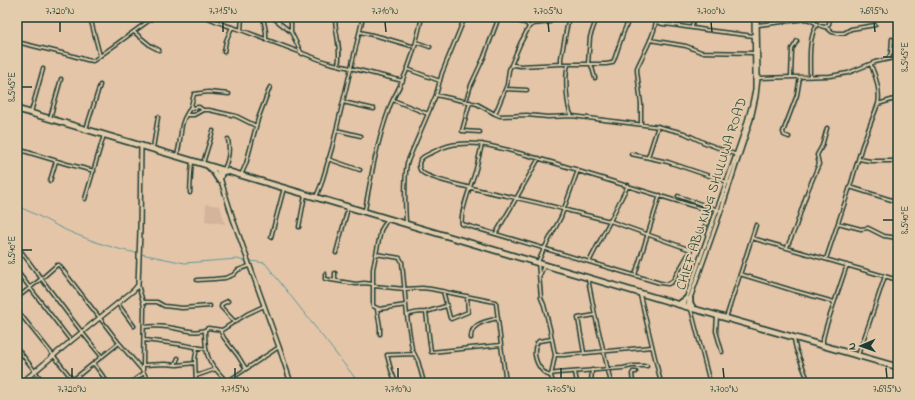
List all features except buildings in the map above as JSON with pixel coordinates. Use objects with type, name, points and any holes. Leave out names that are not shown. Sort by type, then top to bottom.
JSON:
[{"type":"highway","points":[[17,109],[794,338],[898,366]]},
{"type":"highway","points":[[205,164],[214,171],[220,179]]},
{"type":"highway","points":[[220,179],[222,172],[229,171]]},
{"type":"highway","points":[[687,306],[688,299]]},
{"type":"highway","points":[[687,306],[690,303],[688,299]]},
{"type":"street","points":[[90,17],[100,56]]},
{"type":"street","points":[[17,42],[93,61],[154,17]]},
{"type":"street","points":[[206,17],[302,54],[351,69],[403,81]]},
{"type":"street","points":[[215,21],[216,17]]},
{"type":"street","points":[[241,30],[242,17]]},
{"type":"street","points":[[263,17],[266,40]]},
{"type":"street","points":[[273,17],[291,32],[302,54]]},
{"type":"street","points":[[290,17],[291,32]]},
{"type":"street","points":[[335,17],[339,53],[338,65]]},
{"type":"street","points":[[316,196],[321,185],[336,130],[364,17]]},
{"type":"street","points":[[364,211],[379,141],[390,107],[403,81],[415,47],[422,17]]},
{"type":"street","points":[[406,223],[405,181],[407,163],[436,95],[465,17]]},
{"type":"street","points":[[466,101],[499,17],[525,23],[529,27]]},
{"type":"street","points":[[595,78],[589,64],[590,36],[597,17]]},
{"type":"street","points":[[513,64],[520,66],[606,64],[613,62],[630,17]]},
{"type":"street","points":[[641,124],[641,104],[637,71],[650,40],[656,22],[656,17]]},
{"type":"street","points":[[692,28],[693,17]]},
{"type":"street","name":"CHIEF ABU KING SHULUWA ROAD","points":[[688,299],[751,119],[758,78],[756,17]]},
{"type":"street","points":[[826,27],[829,24],[830,17]]},
{"type":"street","points":[[756,25],[802,18],[813,20],[823,28],[826,27],[837,34],[855,28],[875,24]]},
{"type":"street","points":[[561,64],[568,20]]},
{"type":"street","points":[[495,114],[506,89],[508,73],[529,27],[532,24],[550,22]]},
{"type":"street","points":[[656,22],[756,36]]},
{"type":"street","points":[[810,77],[810,49],[813,32],[818,24]]},
{"type":"street","points":[[224,52],[226,41],[232,27]]},
{"type":"street","points":[[134,32],[151,46],[159,50]]},
{"type":"street","points":[[360,32],[415,47]]},
{"type":"street","points":[[888,59],[891,53],[892,39]]},
{"type":"street","points":[[436,95],[479,104],[500,116],[527,114],[548,117],[572,116],[658,126],[684,133],[705,143],[738,155],[753,95],[757,53],[701,52],[686,46],[650,40]]},
{"type":"street","points":[[791,77],[792,49],[797,41]]},
{"type":"street","points":[[416,42],[430,47]]},
{"type":"street","points":[[758,78],[810,77],[848,74],[878,61],[898,57]]},
{"type":"street","points":[[565,64],[569,113],[572,116]]},
{"type":"street","points":[[566,70],[568,65]]},
{"type":"street","points":[[826,259],[866,135],[878,104],[879,91],[871,65]]},
{"type":"street","points":[[31,113],[43,69]]},
{"type":"street","points":[[407,69],[440,81]]},
{"type":"street","points":[[789,137],[784,135],[783,132],[797,95],[800,77]]},
{"type":"street","points":[[50,118],[61,79]]},
{"type":"street","points":[[86,129],[100,85]]},
{"type":"street","points":[[241,174],[246,164],[261,108],[270,87]]},
{"type":"street","points":[[506,89],[527,90]]},
{"type":"street","points":[[177,156],[180,146],[182,125],[190,108],[193,94],[208,92],[229,94]]},
{"type":"street","points":[[878,104],[898,98]]},
{"type":"street","points":[[393,100],[428,114]]},
{"type":"street","points":[[343,102],[374,109]]},
{"type":"street","points":[[470,102],[462,132],[480,132]]},
{"type":"street","points":[[190,108],[198,107],[203,110],[236,116],[256,126]]},
{"type":"street","points":[[186,115],[194,115],[203,110]]},
{"type":"street","points":[[152,148],[158,117]]},
{"type":"street","points":[[648,157],[658,126]]},
{"type":"street","points":[[787,247],[819,164],[817,155],[822,146],[827,128]]},
{"type":"street","points":[[336,130],[361,136]]},
{"type":"street","points":[[205,164],[213,131]]},
{"type":"street","points":[[85,199],[104,134]]},
{"type":"street","points":[[224,169],[228,161],[230,151],[228,138]]},
{"type":"street","points":[[482,144],[476,170],[470,187],[461,223],[544,249],[660,283],[668,284],[672,282],[676,276],[709,219],[710,212],[708,211],[660,195],[539,158],[482,144],[452,145],[428,154],[422,158],[419,164],[420,170],[424,174],[450,182],[470,187],[517,198],[610,221],[691,250]]},
{"type":"street","points":[[141,145],[138,285],[144,302],[143,365],[144,372],[149,383]]},
{"type":"street","points":[[17,149],[94,171]]},
{"type":"street","points":[[631,154],[685,167],[729,182]]},
{"type":"street","points":[[495,233],[517,198],[539,158]]},
{"type":"street","points":[[328,159],[360,170]]},
{"type":"street","points":[[859,159],[870,161],[898,161]]},
{"type":"street","points":[[190,193],[192,160]]},
{"type":"street","points":[[50,181],[56,161]]},
{"type":"street","points":[[216,167],[291,383]]},
{"type":"street","points":[[553,383],[551,375],[555,356],[541,298],[538,262],[561,217],[578,170]]},
{"type":"street","points":[[589,262],[628,185]]},
{"type":"street","points":[[271,237],[284,187]]},
{"type":"street","points":[[850,187],[898,202]]},
{"type":"street","points":[[299,227],[306,194]]},
{"type":"street","points":[[635,275],[660,195]]},
{"type":"street","points":[[678,196],[719,210]]},
{"type":"street","points":[[336,253],[348,206]]},
{"type":"street","points":[[380,334],[377,309],[373,306],[373,269],[381,230],[389,218]]},
{"type":"street","points":[[838,223],[861,229],[868,228],[884,236],[898,238]]},
{"type":"street","points":[[726,318],[756,224]]},
{"type":"street","points":[[752,238],[898,280]]},
{"type":"street","points":[[17,246],[102,357]]},
{"type":"street","points":[[376,254],[401,259],[412,349],[424,383]]},
{"type":"street","points":[[540,276],[545,264]]},
{"type":"street","points":[[17,298],[57,265],[60,265],[119,343],[144,372]]},
{"type":"street","points":[[821,345],[847,265]]},
{"type":"street","points":[[197,280],[224,278],[238,270],[250,266]]},
{"type":"street","points":[[17,271],[71,341]]},
{"type":"street","points":[[335,273],[335,280]]},
{"type":"street","points":[[325,274],[325,279],[405,289],[422,288],[496,302],[506,383]]},
{"type":"street","points":[[740,274],[834,302]]},
{"type":"street","points":[[858,356],[886,276]]},
{"type":"street","points":[[588,277],[595,316],[611,383]]},
{"type":"street","points":[[20,383],[118,304],[138,285]]},
{"type":"street","points":[[443,291],[451,319],[469,312],[467,296]]},
{"type":"street","points":[[639,292],[661,383]]},
{"type":"street","points":[[228,301],[222,304],[221,307],[235,322]]},
{"type":"street","points":[[144,302],[157,302],[164,306],[182,308],[210,306]]},
{"type":"street","points":[[118,304],[134,326]]},
{"type":"street","points":[[377,309],[406,305]]},
{"type":"street","points":[[144,327],[168,327],[190,331],[205,330],[208,328],[222,330],[247,314],[264,306]]},
{"type":"street","points":[[407,315],[426,312],[447,306]]},
{"type":"street","points":[[687,306],[710,383]]},
{"type":"street","points":[[17,310],[73,380]]},
{"type":"street","points":[[426,312],[431,352],[501,345]]},
{"type":"street","points":[[717,315],[716,331],[722,352]]},
{"type":"street","points":[[584,353],[578,318],[595,316]]},
{"type":"street","points":[[470,338],[471,331],[474,326],[498,318]]},
{"type":"street","points":[[205,330],[206,349],[209,360],[226,382],[279,347]]},
{"type":"street","points":[[220,330],[246,369]]},
{"type":"street","points":[[794,338],[796,349],[809,383]]},
{"type":"street","points":[[552,339],[537,342],[535,349],[537,363],[544,373],[551,375],[554,373],[647,366]]},
{"type":"street","points":[[821,345],[823,339]]},
{"type":"street","points":[[144,340],[206,349]]},
{"type":"street","points":[[69,383],[119,343]]},
{"type":"street","points":[[196,383],[195,363],[197,347]]},
{"type":"street","points":[[555,356],[652,347]]},
{"type":"street","points":[[17,348],[44,383]]},
{"type":"street","points":[[396,383],[387,355],[414,354]]},
{"type":"street","points":[[175,365],[178,358]]},
{"type":"street","points":[[143,365],[175,365],[195,363]]},
{"type":"street","points":[[94,364],[108,383]]},
{"type":"street","points":[[196,376],[216,369]]},
{"type":"street","points":[[592,370],[592,382]]},
{"type":"street","points":[[130,383],[144,372]]},
{"type":"street","points":[[575,372],[577,383]]},
{"type":"street","points":[[633,383],[632,374],[636,372]]},
{"type":"street","points":[[76,377],[80,383]]},
{"type":"shaded area","points":[[206,204],[220,206],[225,224],[205,221]]},
{"type":"waterway","points":[[17,206],[63,229],[95,242],[137,253]]},
{"type":"waterway","points":[[141,254],[185,263],[237,259],[245,261]]},
{"type":"waterway","points":[[251,261],[265,263],[359,383]]}]
